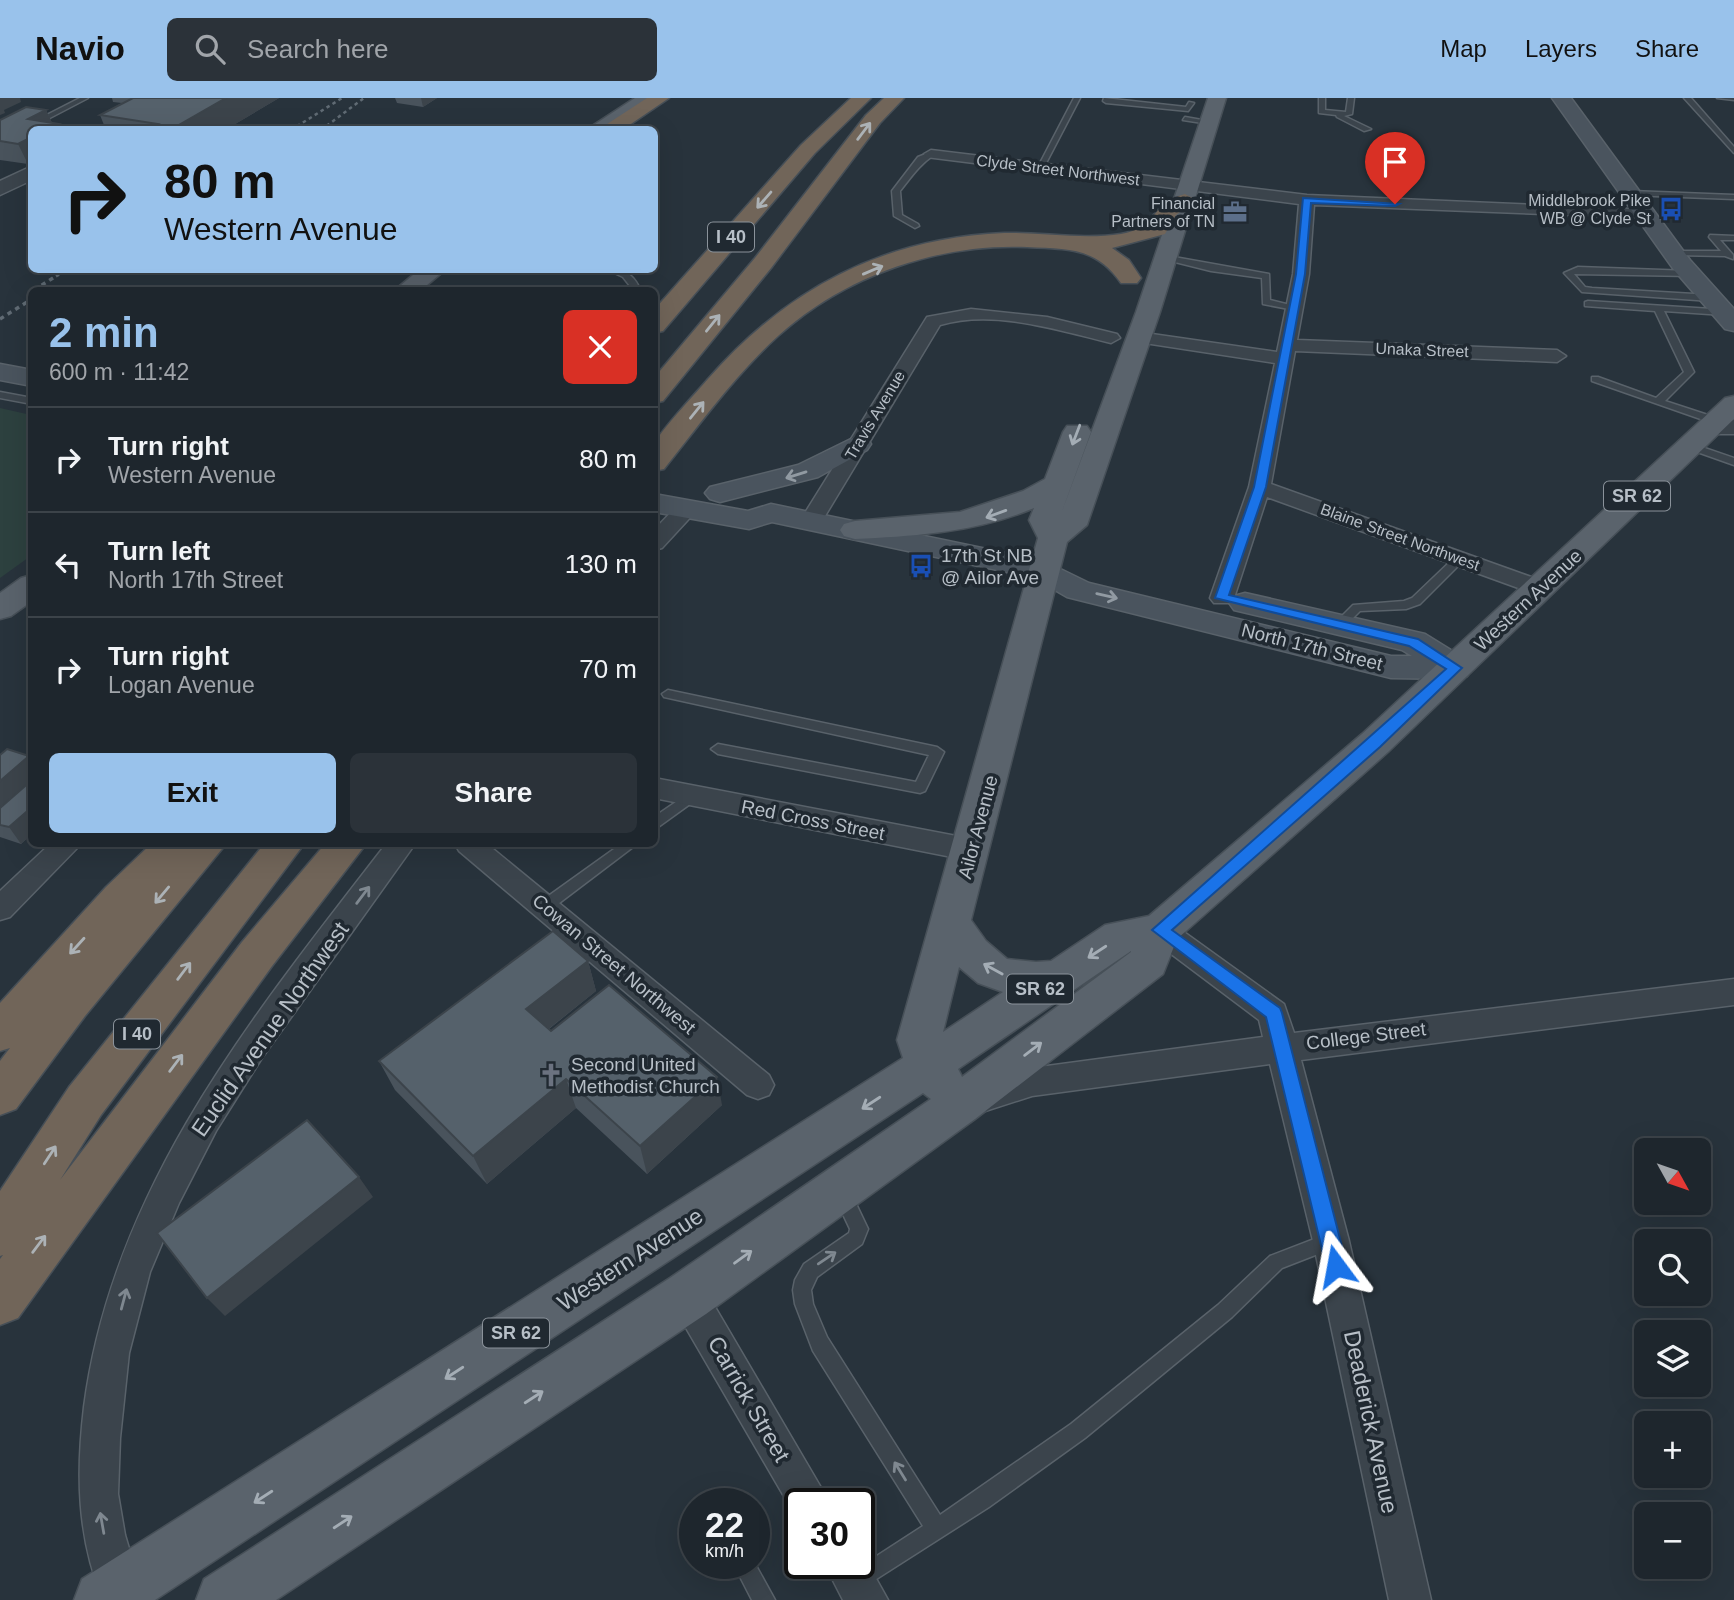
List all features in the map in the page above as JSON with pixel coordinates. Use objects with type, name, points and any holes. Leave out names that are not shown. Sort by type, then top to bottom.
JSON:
[{"type":"highway","points":[[614,126],[660,98]]},
{"type":"highway","points":[[808,149],[822,118],[840,98]]},
{"type":"highway","name":"I 40","points":[[658,321],[808,149],[862,98]]},
{"type":"highway","name":"I 40","points":[[658,390],[763,263],[904,103]]},
{"type":"highway","points":[[658,458],[730,369],[787,315],[832,288],[895,260],[955,245],[1003,240],[1115,243],[1157,229],[1167,211],[1187,193]]},
{"type":"highway","points":[[1056,241],[1105,254],[1125,266],[1124,314]]},
{"type":"highway","points":[[0,1088],[16,1043],[121,898],[172,847]]},
{"type":"highway","points":[[0,1095],[16,1043],[204,847]]},
{"type":"highway","name":"I 40","points":[[0,1233],[85,1101],[283,847]]},
{"type":"highway","points":[[0,1300],[257,954],[344,847]]},
{"type":"main road","points":[[602,126],[648,98]]},
{"type":"main road","points":[[1561,98],[1682,264],[1723,311]]},
{"type":"main road","name":"Ailor Avenue","points":[[960,1105],[928,1066],[919,1040],[972,850],[1049,554],[1044,520],[1124,314],[1166,257],[1187,193],[1201,106]]},
{"type":"main road","points":[[1682,264],[1734,288]]},
{"type":"main road","points":[[411,287],[429,273]]},
{"type":"main road","name":"Ailor Avenue","points":[[1049,554],[1072,525],[1124,314]]},
{"type":"main road","points":[[0,372],[28,376]]},
{"type":"main road","name":"Western Avenue","points":[[225,1600],[688,1296],[960,1105],[1148,962],[1160,930],[1375,743],[1716,426]]},
{"type":"main road","points":[[720,493],[808,471],[857,444]]},
{"type":"main road","name":"North 17th Street","points":[[658,482],[762,501],[771,513]]},
{"type":"main road","points":[[855,530],[927,527],[982,519],[1030,501],[1057,484]]},
{"type":"main road","name":"North 17th Street","points":[[658,504],[749,520],[771,513],[855,530],[1049,554],[1087,566],[1413,642],[1455,668]]},
{"type":"main road","name":"North 17th Street","points":[[1049,554],[1077,590],[1391,667],[1455,668]]},
{"type":"main road","points":[[0,609],[28,588]]},
{"type":"main road","points":[[951,921],[971,956],[996,972],[1019,981],[1057,978]]},
{"type":"main road","name":"Western Avenue","points":[[112,1595],[928,1066],[1119,937],[1160,930]]},
{"type":"street","name":"Clyde Street Northwest","points":[[931,154],[1040,167],[1187,193],[1647,214]]},
{"type":"street","points":[[0,166],[28,171]]},
{"type":"street","points":[[0,189],[28,174]]},
{"type":"street","points":[[1222,598],[1260,487],[1287,352],[1306,235],[1307,200]]},
{"type":"street","name":"Unaka Street","points":[[945,315],[963,312],[1081,329],[1124,314],[1287,352],[1557,356]]},
{"type":"street","name":"Travis Avenue","points":[[811,521],[925,332],[933,321],[945,315]]},
{"type":"street","name":"Blaine Street Northwest","points":[[1260,487],[1540,588]]},
{"type":"street","points":[[658,539],[687,509]]},
{"type":"street","name":"Red Cross Street","points":[[658,789],[972,850]]},
{"type":"street","points":[[0,909],[64,847]]},
{"type":"street","name":"Euclid Avenue Northwest","points":[[112,1595],[98,1499],[102,1405],[112,1342],[126,1288],[154,1218],[192,1141],[270,1020],[399,847]]},
{"type":"street","name":"Cowan Street Northwest","points":[[473,847],[758,1085]]},
{"type":"street","name":"Deaderick Avenue","points":[[1160,930],[1273,1013],[1331,1241],[1410,1600]]},
{"type":"street","name":"College Street","points":[[960,1105],[1032,1082],[1283,1046],[1734,992]]},
{"type":"street","name":"Carrick Street","points":[[688,1296],[801,1488]]},
{"type":"lane","points":[[31,126],[85,98]]},
{"type":"lane","points":[[1040,167],[1077,98]]},
{"type":"lane","points":[[1107,98],[1106,101],[1201,106]]},
{"type":"lane","points":[[1322,98],[1321,112],[1334,114],[1349,114],[1351,98]]},
{"type":"lane","points":[[1687,98],[1734,151]]},
{"type":"lane","points":[[1720,98],[1734,99]]},
{"type":"lane","points":[[1201,106],[1184,122],[1201,106]]},
{"type":"lane","points":[[1334,114],[1367,129]]},
{"type":"lane","points":[[0,142],[28,128]]},
{"type":"lane","points":[[915,226],[898,216],[896,191],[920,159],[931,154]]},
{"type":"lane","points":[[1631,192],[1734,197]]},
{"type":"lane","points":[[1731,257],[1713,237],[1734,238]]},
{"type":"lane","points":[[1166,257],[1211,268],[1266,276],[1266,302],[1294,307]]},
{"type":"lane","points":[[1723,311],[1582,289],[1568,273],[1578,270],[1682,264],[1731,257]]},
{"type":"lane","points":[[622,273],[632,280],[635,287]]},
{"type":"lane","points":[[1588,304],[1723,311]]},
{"type":"lane","points":[[1658,308],[1689,372],[1658,401]]},
{"type":"lane","points":[[1595,379],[1658,401],[1716,426],[1734,462]]},
{"type":"lane","points":[[0,395],[28,400]]},
{"type":"lane","points":[[1339,625],[1357,608],[1406,606],[1416,601],[1460,558]]},
{"type":"lane","points":[[668,695],[937,752],[920,788],[718,749]]},
{"type":"lane","points":[[658,822],[692,796]]},
{"type":"lane","points":[[545,906],[626,847]]},
{"type":"lane","points":[[840,1188],[859,1229],[856,1238],[807,1272],[801,1285],[806,1314],[820,1344],[937,1529]]},
{"type":"lane","points":[[857,1588],[1078,1431],[1224,1311],[1276,1262],[1331,1241]]},
{"type":"lane","points":[[752,1579],[764,1600]]},
{"type":"green space","points":[[0,408],[28,414],[28,558],[0,578]]},
{"type":"building","points":[[133,98],[226,98],[177,126],[154,126],[158,124],[100,115]]},
{"type":"building","points":[[26,107],[46,110],[28,119],[59,124],[28,126],[28,139],[18,144],[0,141],[0,120]]},
{"type":"building","points":[[7,749],[28,757],[0,781],[0,755]]},
{"type":"building","points":[[28,784],[28,810],[9,827],[0,825],[0,808]]},
{"type":"building","name":"Second United Methodist Church","points":[[553,931],[588,961],[526,1009],[551,1031],[609,985],[717,1077],[640,1146],[566,1079],[473,1156],[379,1061]]},
{"type":"building","points":[[307,1120],[359,1177],[207,1298],[157,1233]]},
{"type":"railway","points":[[297,126],[342,98]]},
{"type":"railway","points":[[326,126],[364,98]]},
{"type":"railway","points":[[50,280],[62,273]]},
{"type":"railway","points":[[39,287],[53,278]]},
{"type":"railway","points":[[0,319],[28,302]]},
{"type":"place","name":"Middlebrook Pike WB @ Clyde St","points":[[1671,209]]},
{"type":"place","name":"Financial Partners of TN","points":[[1235,212]]},
{"type":"place","name":"17th St NB @ Ailor Ave","points":[[921,566]]},
{"type":"place","name":"Second United Methodist Church","points":[[551,1075]]},
{"type":"route","points":[[1336,1266],[1273,1013],[1160,930],[1375,743],[1455,668],[1413,642],[1222,598],[1260,487],[1301,274],[1307,200],[1395,204]]}]
